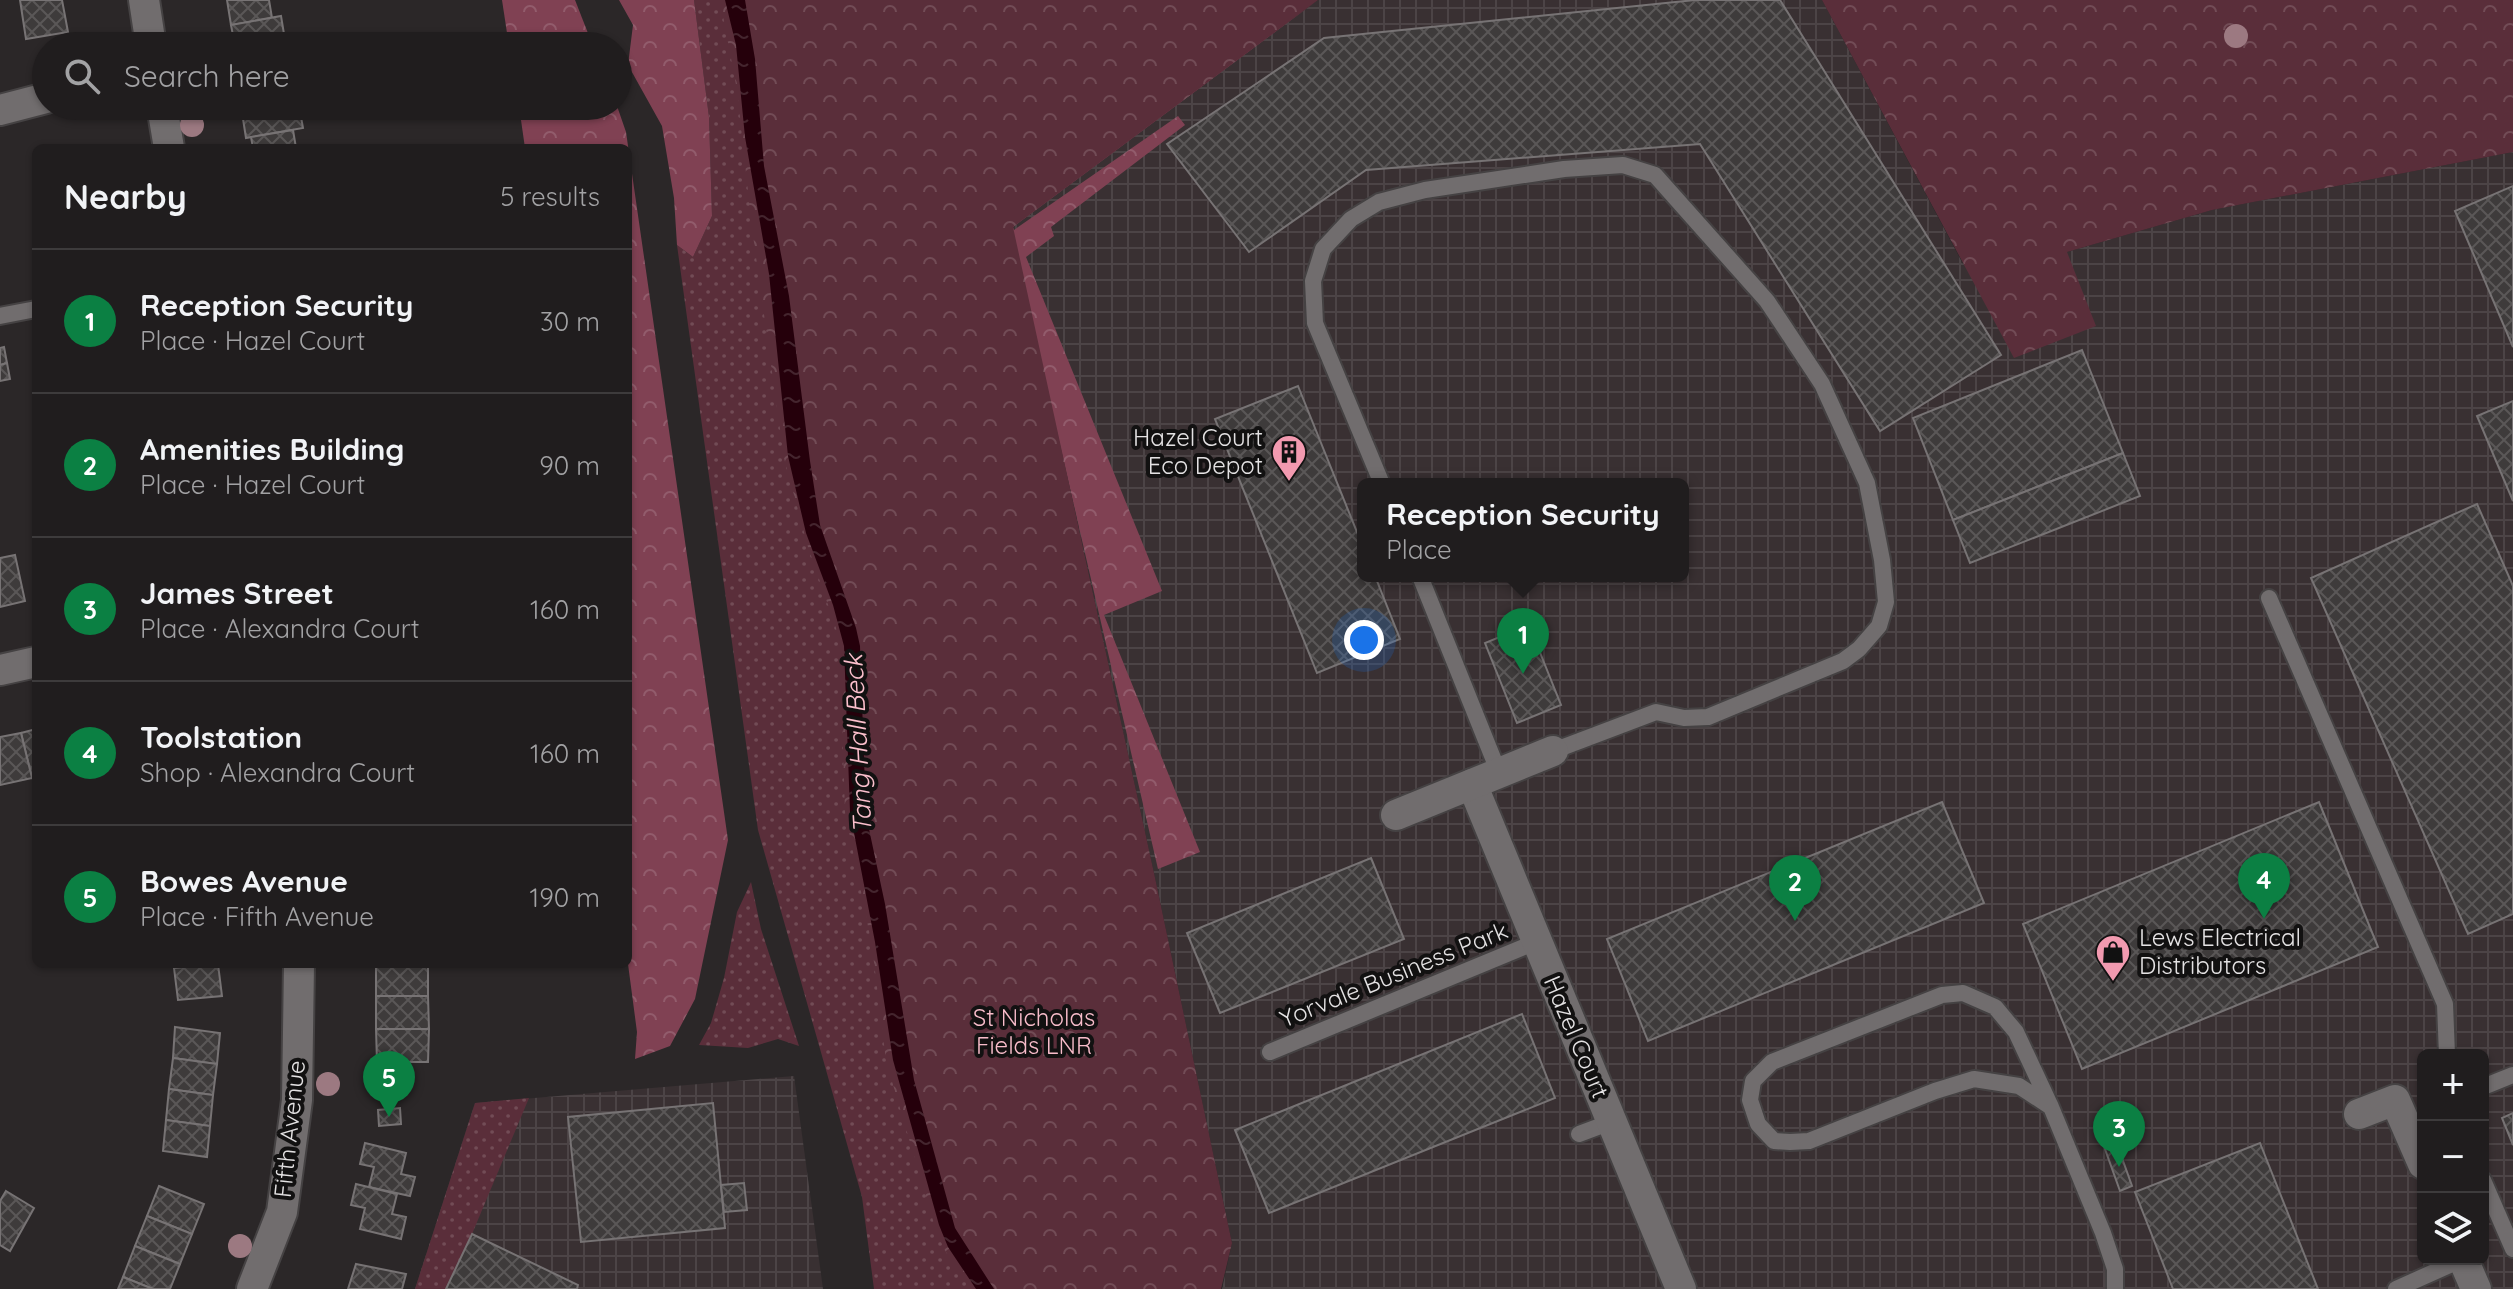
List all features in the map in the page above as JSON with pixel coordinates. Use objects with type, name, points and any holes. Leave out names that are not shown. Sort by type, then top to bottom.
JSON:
[{"type":"street","points":[[144,0],[149,32]]},
{"type":"street","points":[[0,110],[32,102]]},
{"type":"street","points":[[164,120],[168,144]]},
{"type":"street","points":[[0,670],[32,663]]},
{"type":"street","points":[[1396,815],[1553,751]]},
{"type":"street","name":"Hazel Court","points":[[1486,779],[1536,942],[1681,1289]]},
{"type":"street","name":"Fifth Avenue","points":[[252,1289],[282,1212],[297,1100],[299,968]]},
{"type":"street","points":[[2359,1114],[2395,1100],[2414,1117]]},
{"type":"street","points":[[2466,1265],[2476,1289]]},
{"type":"lane","points":[[1380,478],[1315,323],[1313,281],[1323,249],[1351,219],[1379,202],[1425,190],[1564,169],[1623,165],[1655,175],[1767,301],[1822,384],[1867,483],[1882,560],[1886,602],[1879,626],[1859,649],[1843,661],[1708,717],[1684,718],[1656,712],[1553,751]]},
{"type":"lane","points":[[0,316],[32,310]]},
{"type":"lane","points":[[1423,582],[1447,638],[1486,779]]},
{"type":"lane","points":[[2269,598],[2445,1004],[2447,1049]]},
{"type":"lane","name":"Yorvale Business Park","points":[[1270,1052],[1536,942]]},
{"type":"lane","points":[[2051,1107],[2019,1086],[1974,1079],[1935,1091],[1809,1141],[1790,1142],[1774,1141],[1758,1124],[1750,1100],[1753,1081],[1772,1062],[1910,1006],[1942,995],[1963,993],[1995,1007],[2016,1032],[2051,1107],[2103,1233],[2115,1269],[2115,1289]]},
{"type":"lane","points":[[2489,1085],[2513,1075]]},
{"type":"lane","points":[[1579,1134],[1611,1122]]},
{"type":"lane","points":[[2489,1193],[2513,1249]]},
{"type":"lane","points":[[2396,1289],[2450,1265]]},
{"type":"shaded area","points":[[1318,0],[1822,0],[1963,264],[2067,252],[2212,210],[2513,152],[2513,1289],[1222,1289],[1232,1243],[1013,227]]},
{"type":"shaded area","points":[[794,1076],[823,1289],[415,1289],[475,1103]]},
{"type":"green space","points":[[502,0],[575,0],[588,32],[507,32]]},
{"type":"green space","points":[[619,0],[694,0],[709,117],[712,216],[693,257],[677,245],[674,198],[662,126],[632,72],[633,25]]},
{"type":"green space","points":[[694,0],[725,0],[833,605],[976,1289],[874,1289],[862,1197],[758,830],[677,245],[693,257],[712,216],[709,117]]},
{"type":"green space","name":"St Nicholas Fields LNR","points":[[720,0],[1318,0],[1013,227],[1232,1243],[1221,1289],[971,1289],[944,1249],[935,1227],[886,1061],[872,946],[845,812],[840,651],[836,628],[808,547],[784,458],[752,228],[737,90]]},
{"type":"green space","points":[[1318,0],[1013,227],[1014,230],[1178,116],[1185,125],[1051,227],[1054,236],[1026,257],[1162,591],[1104,615],[1200,852],[1158,869],[1057,432],[853,338]]},
{"type":"green space","points":[[1822,0],[2513,0],[2513,152],[2212,210],[2067,252],[2096,326],[2014,358]]},
{"type":"green space","points":[[521,120],[622,120],[628,144],[524,144]]},
{"type":"green space","points":[[632,174],[728,840],[695,999],[670,1046],[635,1059],[637,1032],[629,968],[632,968]]},
{"type":"green space","points":[[751,882],[761,929],[799,1046],[778,1039],[748,1048],[699,1045],[711,1023],[737,912]]},
{"type":"green space","points":[[529,1098],[446,1289],[415,1289],[475,1103]]},
{"type":"water","name":"Tang Hall Beck","points":[[725,0],[745,0],[755,59],[764,166],[789,296],[820,525],[860,646],[866,815],[885,904],[914,1080],[955,1228],[994,1289],[976,1289],[948,1247],[939,1225],[893,1060],[875,942],[850,812],[844,646],[833,605],[806,533],[788,456],[769,274],[745,137],[736,45]]},
{"type":"building","points":[[20,0],[62,0],[68,32],[32,32],[32,38],[26,39]]},
{"type":"building","points":[[227,0],[269,0],[272,18],[231,25]]},
{"type":"building","points":[[1695,0],[1780,0],[2001,355],[1880,431],[1700,144],[1366,170],[1249,252],[1167,144],[1324,38]]},
{"type":"building","points":[[281,16],[284,32],[232,32],[231,25]]},
{"type":"building","points":[[243,120],[302,120],[303,128],[246,138]]},
{"type":"building","points":[[293,130],[295,144],[252,144],[251,137]]},
{"type":"building","points":[[2513,186],[2513,347],[2455,211]]},
{"type":"building","points":[[4,347],[7,363],[0,365],[0,348]]},
{"type":"building","points":[[2082,350],[2123,453],[1953,520],[1913,418]]},
{"type":"building","points":[[7,363],[10,379],[0,381],[0,365]]},
{"type":"building","name":"Hazel Court Eco Depot","points":[[1298,386],[1357,532],[1357,582],[1377,582],[1400,639],[1317,673],[1215,419]]},
{"type":"building","points":[[2513,401],[2513,501],[2477,416]]},
{"type":"building","points":[[2123,453],[2140,496],[1970,563],[1953,520]]},
{"type":"building","points":[[2477,504],[2513,586],[2513,914],[2468,934],[2311,578]]},
{"type":"building","points":[[15,555],[25,601],[0,607],[0,558]]},
{"type":"building","points":[[1529,625],[1561,705],[1517,723],[1485,643]]},
{"type":"building","points":[[32,730],[32,778],[21,733]]},
{"type":"building","points":[[21,733],[32,778],[0,785],[0,737]]},
{"type":"building","points":[[1942,802],[1984,903],[1648,1041],[1607,939]]},
{"type":"building","points":[[2319,802],[2378,947],[2082,1069],[2023,924]]},
{"type":"building","points":[[1371,858],[1404,939],[1220,1013],[1187,933]]},
{"type":"building","points":[[174,968],[218,968],[222,996],[178,1000]]},
{"type":"building","points":[[376,968],[428,968],[428,996],[376,996]]},
{"type":"building","points":[[376,996],[428,996],[429,1029],[376,1029]]},
{"type":"building","points":[[1522,1014],[1555,1098],[1269,1213],[1235,1130]]},
{"type":"building","points":[[175,1027],[220,1033],[217,1064],[173,1058]]},
{"type":"building","points":[[376,1029],[429,1029],[428,1062],[377,1062]]},
{"type":"building","points":[[173,1058],[217,1064],[213,1095],[169,1089]]},
{"type":"building","points":[[169,1089],[213,1095],[210,1126],[166,1120]]},
{"type":"building","points":[[713,1103],[725,1228],[581,1242],[568,1117]]},
{"type":"building","points":[[400,1108],[401,1124],[379,1126],[378,1110]]},
{"type":"building","points":[[2513,1113],[2513,1145],[2502,1118]]},
{"type":"building","points":[[166,1120],[210,1126],[207,1157],[163,1151]]},
{"type":"building","points":[[365,1143],[406,1153],[401,1174],[415,1177],[410,1196],[369,1187],[374,1167],[360,1164]]},
{"type":"building","points":[[2260,1143],[2318,1289],[2173,1289],[2135,1192]]},
{"type":"building","points":[[2117,1144],[2132,1186],[2120,1191],[2105,1149]]},
{"type":"building","points":[[744,1183],[747,1210],[724,1212],[721,1185]]},
{"type":"building","points":[[356,1184],[397,1194],[392,1214],[406,1217],[401,1239],[360,1229],[365,1208],[351,1205]]},
{"type":"building","points":[[159,1186],[204,1204],[192,1234],[147,1216]]},
{"type":"building","points":[[6,1191],[34,1208],[10,1251],[0,1245],[0,1201]]},
{"type":"building","points":[[147,1216],[192,1234],[180,1264],[135,1246]]},
{"type":"building","points":[[472,1234],[578,1285],[577,1289],[446,1289]]},
{"type":"building","points":[[135,1246],[180,1264],[170,1289],[153,1289],[123,1277]]},
{"type":"building","points":[[356,1264],[406,1274],[402,1289],[348,1289]]},
{"type":"building","points":[[123,1277],[153,1289],[118,1289]]},
{"type":"place","name":"Hazel Court Eco Depot","points":[[1289,483]]},
{"type":"place","name":"Reception Security","points":[[1523,674]]},
{"type":"place","name":"Toolstation","points":[[2264,919]]},
{"type":"place","name":"Amenities Building","points":[[1795,921]]},
{"type":"place","name":"Lews Electrical Distributors","points":[[2113,983]]},
{"type":"place","name":"Bowes Avenue","points":[[389,1117]]},
{"type":"place","name":"James Street","points":[[2119,1167]]}]
